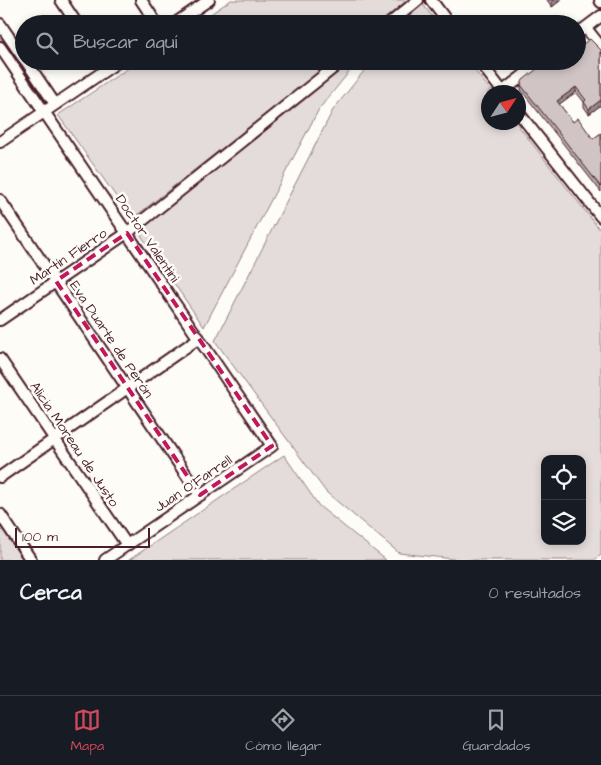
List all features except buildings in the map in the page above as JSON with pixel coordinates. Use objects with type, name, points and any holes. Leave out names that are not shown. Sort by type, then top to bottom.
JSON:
[{"type":"street","points":[[61,0],[71,15]]},
{"type":"street","points":[[141,0],[151,15]]},
{"type":"street","points":[[187,15],[209,0]]},
{"type":"street","points":[[399,15],[418,0]]},
{"type":"street","points":[[431,0],[442,15]]},
{"type":"street","points":[[601,16],[586,28],[601,47]]},
{"type":"street","points":[[0,24],[15,46]]},
{"type":"street","name":"Doctor Valentini","points":[[0,47],[15,69]]},
{"type":"street","name":"Doctor Valentini","points":[[16,70],[272,446]]},
{"type":"street","points":[[32,70],[55,104]]},
{"type":"street","points":[[0,142],[55,104],[99,70]]},
{"type":"street","name":"Martín Fierro","points":[[0,320],[128,233],[331,70]]},
{"type":"street","points":[[485,70],[497,85]]},
{"type":"street","points":[[512,85],[531,70]]},
{"type":"street","points":[[526,122],[601,217]]},
{"type":"street","name":"Eva Duarte de Perón","points":[[0,200],[200,495]]},
{"type":"street","points":[[0,477],[199,338]]},
{"type":"street","name":"Alicia Moreau de Justo","points":[[0,359],[127,545]]},
{"type":"street","name":"Juan O'Farrell","points":[[105,560],[272,446]]},
{"type":"street","points":[[0,514],[31,560]]},
{"type":"highlighted area","points":[[127,233],[272,446],[200,495],[56,281]]},
{"type":"shaded area","points":[[231,0],[411,0],[392,15],[209,15]]},
{"type":"shaded area","points":[[422,3],[431,15],[411,15]]},
{"type":"shaded area","points":[[0,32],[15,54],[15,59],[0,38]]},
{"type":"shaded area","points":[[22,70],[26,70],[45,97],[44,101]]},
{"type":"shaded area","points":[[126,70],[322,70],[132,219],[58,115]]},
{"type":"shaded area","points":[[338,70],[351,70],[319,109],[204,327],[138,231]]},
{"type":"shaded area","points":[[365,70],[474,70],[486,85],[481,85],[481,130],[522,130],[601,231],[601,555],[594,560],[463,560],[399,553],[326,492],[215,341],[333,110]]},
{"type":"shaded area","points":[[284,455],[319,506],[386,560],[129,560]]},
{"type":"shaded area","points":[[0,526],[23,560],[0,560]]}]
